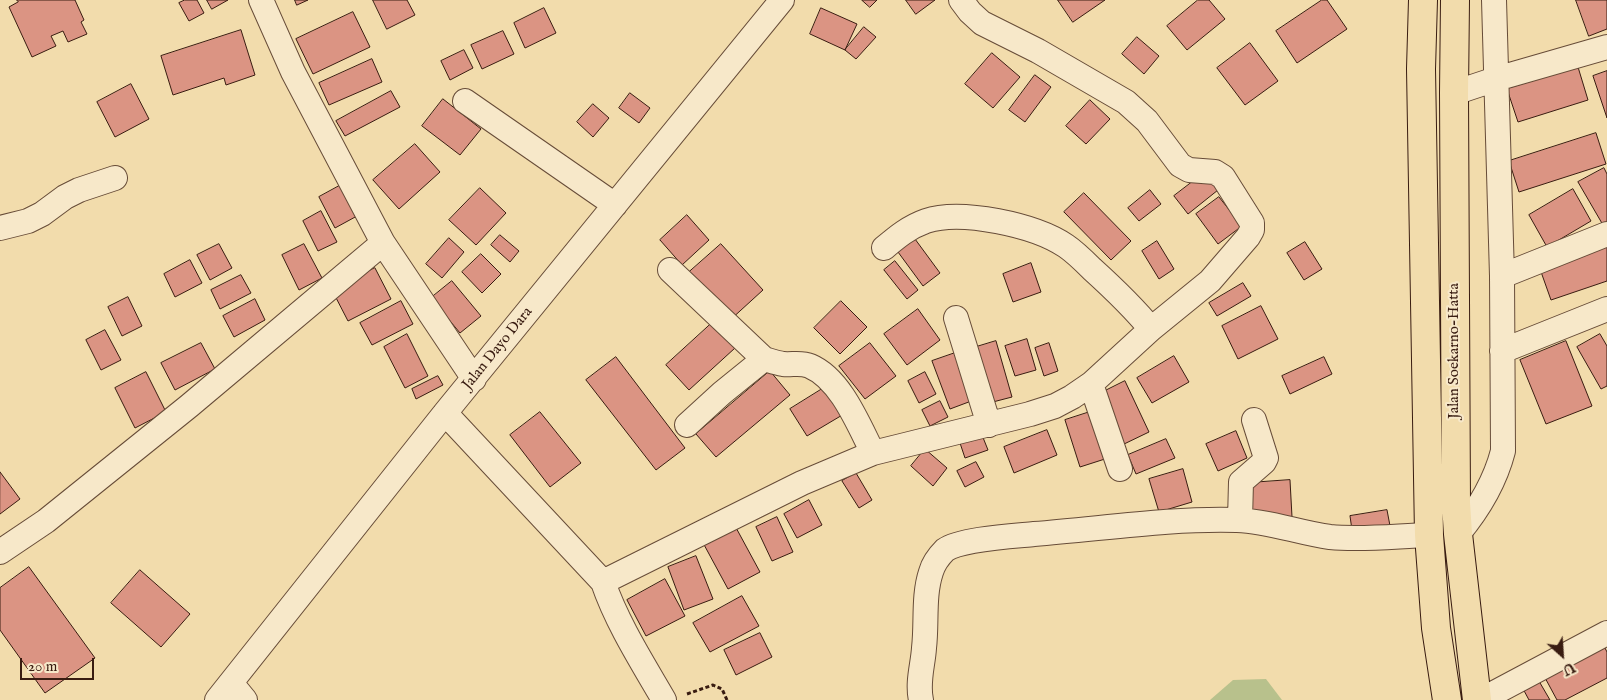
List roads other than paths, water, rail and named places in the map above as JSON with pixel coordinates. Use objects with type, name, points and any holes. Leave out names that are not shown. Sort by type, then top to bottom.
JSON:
[{"type":"main road","points":[[1423,0],[1421,69],[1428,535],[1436,628],[1447,700]]},
{"type":"main road","name":"Jalan Soekarno-Hatta","points":[[1455,0],[1456,493],[1458,534],[1477,700]]},
{"type":"street","points":[[261,0],[292,72],[383,243],[474,379]]},
{"type":"street","name":"Jalan Dayo Dara","points":[[231,694],[446,413],[782,0]]},
{"type":"street","points":[[603,582],[802,483],[873,454],[990,425],[1055,406],[1072,397],[1091,384],[1151,329],[1210,281],[1248,237],[1252,230],[1252,222],[1223,177],[1215,172],[1193,171],[1180,165],[1147,121],[1126,102],[1038,51],[982,22],[970,12],[961,0]]},
{"type":"street","points":[[1458,534],[1472,517],[1499,467],[1503,451],[1502,276],[1494,0]]},
{"type":"street","points":[[1454,93],[1607,47]]},
{"type":"street","points":[[465,101],[615,205]]},
{"type":"street","points":[[0,228],[28,221],[55,206],[65,197],[100,182],[115,178]]},
{"type":"street","points":[[884,248],[903,232],[939,218],[973,218],[1033,230],[1067,246],[1128,302],[1151,329]]},
{"type":"street","points":[[1502,276],[1607,234]]},
{"type":"street","points":[[0,552],[46,521],[189,406],[383,243]]},
{"type":"street","points":[[670,270],[764,359],[781,364],[805,364],[820,372],[838,390],[852,412],[873,454]]},
{"type":"street","points":[[1502,351],[1607,309]]},
{"type":"street","points":[[956,318],[990,425]]},
{"type":"street","points":[[686,425],[722,392],[764,359]]},
{"type":"street","points":[[1091,384],[1120,469]]},
{"type":"street","points":[[446,413],[603,582],[608,597],[622,624],[672,698]]},
{"type":"street","points":[[1240,520],[1241,482],[1264,462],[1266,458],[1254,420]]},
{"type":"street","points":[[921,700],[919,680],[924,648],[928,583],[931,571],[937,560],[945,550],[956,545],[1004,536],[1187,520],[1240,520],[1280,525],[1328,536],[1348,538],[1428,535]]},
{"type":"street","points":[[1481,700],[1607,633]]}]
